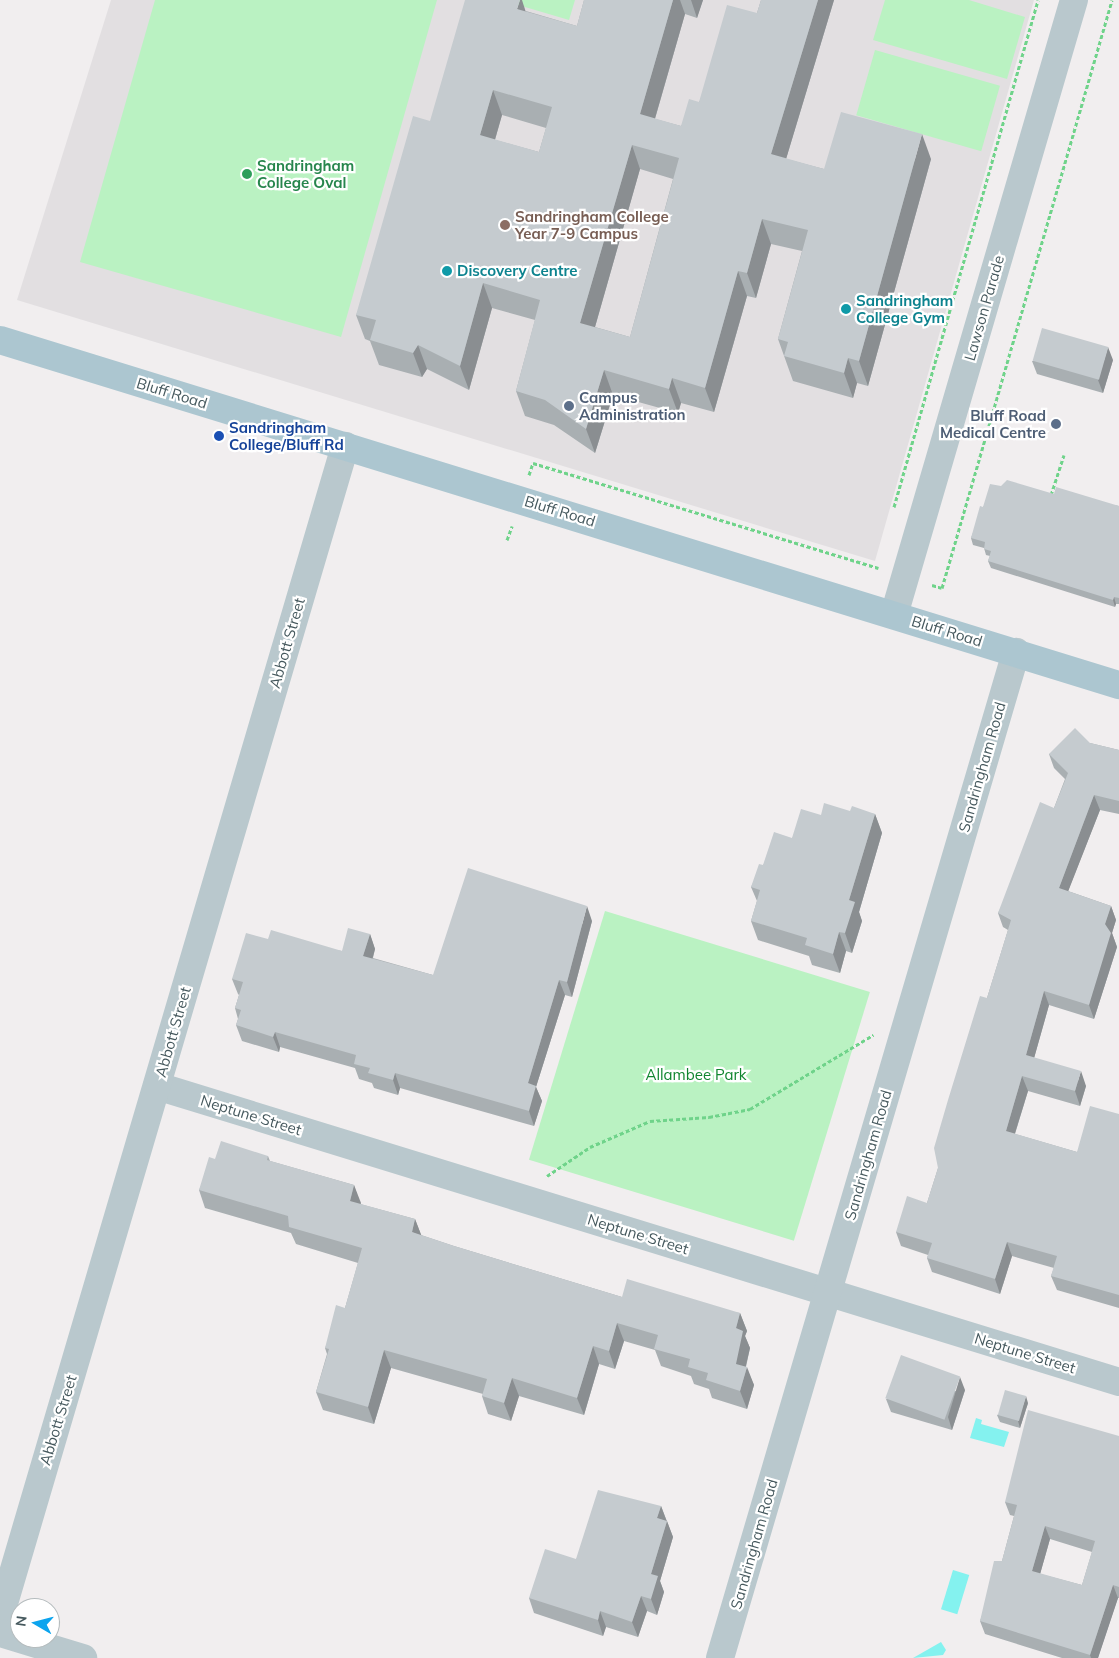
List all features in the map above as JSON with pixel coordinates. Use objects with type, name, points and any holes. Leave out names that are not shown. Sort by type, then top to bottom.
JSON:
[{"type":"main road","name":"Bluff Road","points":[[2,346],[520,499],[1119,685]]},
{"type":"street","name":"Lawson Parade","points":[[894,615],[1074,0]]},
{"type":"street","name":"Abbott Street","points":[[0,1617],[345,446]]},
{"type":"street","name":"Sandringham Road","points":[[720,1658],[1016,652]]},
{"type":"street","name":"Neptune Street","points":[[157,1086],[1119,1382]]},
{"type":"street","points":[[0,1633],[82,1658]]},
{"type":"path","points":[[893,509],[1038,0]]},
{"type":"path","points":[[507,540],[533,462],[942,588],[1112,0]]},
{"type":"path","points":[[1050,498],[1064,455]]},
{"type":"path","points":[[876,567],[879,558]]},
{"type":"path","points":[[516,1196],[590,1147],[650,1121],[709,1117],[750,1109],[809,1076],[911,1010]]},
{"type":"shaded area","name":"Sandringham College Year 7-9 Campus","points":[[111,0],[1034,0],[875,561],[17,300]]},
{"type":"green space","name":"Sandringham College Oval","points":[[155,0],[437,0],[341,337],[80,262]]},
{"type":"green space","points":[[501,0],[575,0],[569,20]]},
{"type":"green space","points":[[885,0],[969,0],[1025,17],[1007,79],[873,40]]},
{"type":"green space","points":[[875,50],[1000,86],[981,151],[856,115]]},
{"type":"green space","name":"Allambee Park","points":[[605,911],[870,992],[794,1241],[529,1160]]},
{"type":"water","points":[[976,1418],[982,1420],[981,1424],[1009,1432],[1004,1447],[970,1438]]},
{"type":"water","points":[[953,1570],[969,1575],[957,1614],[941,1609]]},
{"type":"water","points":[[941,1642],[946,1650],[943,1655],[913,1658]]},
{"type":"building","points":[[465,0],[520,0],[517,9],[577,26],[584,0],[673,0],[640,114],[681,126],[689,99],[699,102],[727,5],[757,13],[761,0],[818,0],[771,154],[824,169],[841,112],[922,134],[859,361],[848,358],[844,373],[784,356],[788,342],[778,339],[808,230],[762,219],[747,273],[738,271],[705,388],[672,378],[669,389],[604,370],[586,429],[545,400],[516,391],[540,300],[483,283],[460,366],[418,345],[413,353],[370,340],[376,320],[356,315],[413,116],[430,121]],"holes":[[[493,90],[552,107],[539,152],[480,135]],[[632,145],[679,158],[630,337],[580,323]]]},
{"type":"building","points":[[1042,328],[1108,347],[1099,380],[1033,361]]},
{"type":"building","points":[[1007,480],[1054,494],[1056,487],[1119,506],[1119,598],[1114,597],[1113,600],[988,561],[991,551],[984,549],[985,542],[971,538],[980,506],[983,507],[990,484],[1001,486]]},
{"type":"building","points":[[1075,728],[1090,743],[1119,750],[1119,801],[1094,795],[1059,888],[1111,906],[1105,924],[1111,933],[1089,1005],[1044,991],[1026,1055],[1081,1071],[1075,1091],[1022,1076],[1006,1131],[1077,1152],[1090,1106],[1119,1114],[1119,1295],[1051,1276],[1057,1256],[1007,1242],[995,1279],[927,1258],[932,1243],[896,1232],[907,1196],[927,1203],[938,1168],[934,1148],[948,1100],[980,996],[987,998],[1011,920],[998,913],[1040,802],[1054,808],[1068,773],[1049,754]]},
{"type":"building","points":[[824,803],[850,811],[852,806],[875,814],[849,900],[855,902],[845,933],[839,932],[833,954],[805,945],[807,938],[751,921],[760,890],[751,887],[759,864],[763,865],[774,832],[792,838],[801,809],[821,815]]},
{"type":"building","points":[[468,868],[587,906],[567,982],[559,980],[528,1083],[536,1086],[529,1111],[395,1073],[393,1080],[368,1073],[370,1068],[354,1064],[356,1055],[275,1032],[273,1037],[236,1025],[241,1010],[235,1008],[243,982],[232,979],[246,933],[268,939],[271,930],[342,951],[348,928],[370,934],[363,956],[433,975]]},
{"type":"building","points":[[221,1141],[268,1156],[267,1160],[354,1185],[350,1201],[415,1219],[412,1232],[454,1246],[622,1297],[627,1279],[740,1313],[736,1328],[743,1331],[736,1364],[747,1367],[740,1391],[706,1380],[708,1373],[688,1367],[690,1359],[654,1349],[658,1335],[617,1323],[609,1351],[593,1346],[577,1398],[512,1378],[504,1403],[482,1396],[487,1379],[384,1350],[368,1407],[316,1392],[329,1349],[325,1348],[336,1305],[345,1308],[362,1248],[289,1227],[288,1216],[199,1190],[209,1157],[215,1159]]},
{"type":"building","points":[[901,1355],[960,1377],[944,1420],[885,1398]]},
{"type":"building","points":[[1005,1390],[1026,1396],[1019,1421],[998,1415]]},
{"type":"building","points":[[1028,1410],[1119,1436],[1119,1587],[1113,1585],[1090,1655],[980,1621],[994,1561],[1002,1561],[1017,1505],[1005,1502]],"holes":[[[1045,1526],[1095,1541],[1082,1585],[1032,1571]]]},
{"type":"building","points":[[598,1490],[661,1506],[657,1518],[667,1521],[651,1574],[658,1576],[651,1599],[641,1596],[632,1622],[600,1611],[598,1620],[529,1598],[545,1549],[576,1559]]},
{"type":"place","name":"Sandringham College Oval","points":[[247,174]]},
{"type":"place","name":"Sandringham College Year 7-9 Campus","points":[[505,225]]},
{"type":"place","name":"Discovery Centre","points":[[447,271]]},
{"type":"place","name":"Sandringham College Gym","points":[[846,309]]},
{"type":"place","name":"Campus Administration","points":[[569,406]]},
{"type":"place","name":"Bluff Road Medical Centre","points":[[1056,424]]},
{"type":"place","name":"Sandringham College/Bluff Rd","points":[[219,436]]}]
